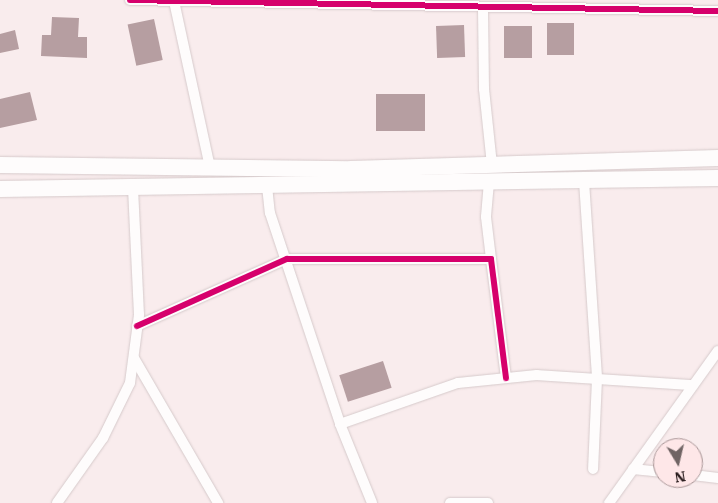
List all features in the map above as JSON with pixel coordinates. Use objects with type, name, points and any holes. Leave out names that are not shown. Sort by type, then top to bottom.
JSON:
[{"type":"main road","points":[[0,165],[210,168],[492,164],[718,158]]},
{"type":"main road","points":[[0,188],[133,188],[718,178]]},
{"type":"street","points":[[130,0],[323,1],[483,8],[565,4],[718,11]]},
{"type":"street","points":[[174,1],[210,168]]},
{"type":"street","points":[[483,8],[484,89],[492,164]]},
{"type":"street","points":[[584,181],[597,379],[593,469]]},
{"type":"street","points":[[489,182],[486,217],[506,378]]},
{"type":"street","points":[[267,186],[270,213],[287,259],[340,424],[372,503]]},
{"type":"street","points":[[57,503],[103,438],[130,383],[137,326],[133,188]]},
{"type":"street","points":[[137,326],[287,259],[491,259]]},
{"type":"street","points":[[609,503],[718,351]]},
{"type":"street","points":[[134,358],[218,503]]},
{"type":"street","points":[[340,424],[458,383],[537,375],[693,385]]},
{"type":"street","points":[[633,469],[653,471]]},
{"type":"street","points":[[703,476],[718,478]]},
{"type":"street","points":[[450,503],[488,503]]},
{"type":"building","points":[[52,17],[79,18],[78,37],[87,37],[87,58],[41,56],[42,35],[51,35]]},
{"type":"building","points":[[154,19],[163,60],[136,66],[128,25]]},
{"type":"building","points":[[547,23],[574,23],[574,55],[547,55]]},
{"type":"building","points":[[464,25],[465,57],[437,58],[436,26]]},
{"type":"building","points":[[504,26],[532,26],[532,58],[504,58]]},
{"type":"building","points":[[15,30],[19,49],[0,53],[0,34]]},
{"type":"building","points":[[30,92],[37,120],[0,128],[0,99]]},
{"type":"building","points":[[376,94],[425,94],[425,131],[376,131]]},
{"type":"building","points":[[383,361],[392,388],[348,402],[339,375]]},
{"type":"cycle path","points":[[130,0],[718,11]]},
{"type":"cycle path","points":[[137,326],[287,259],[491,259],[506,378]]}]
